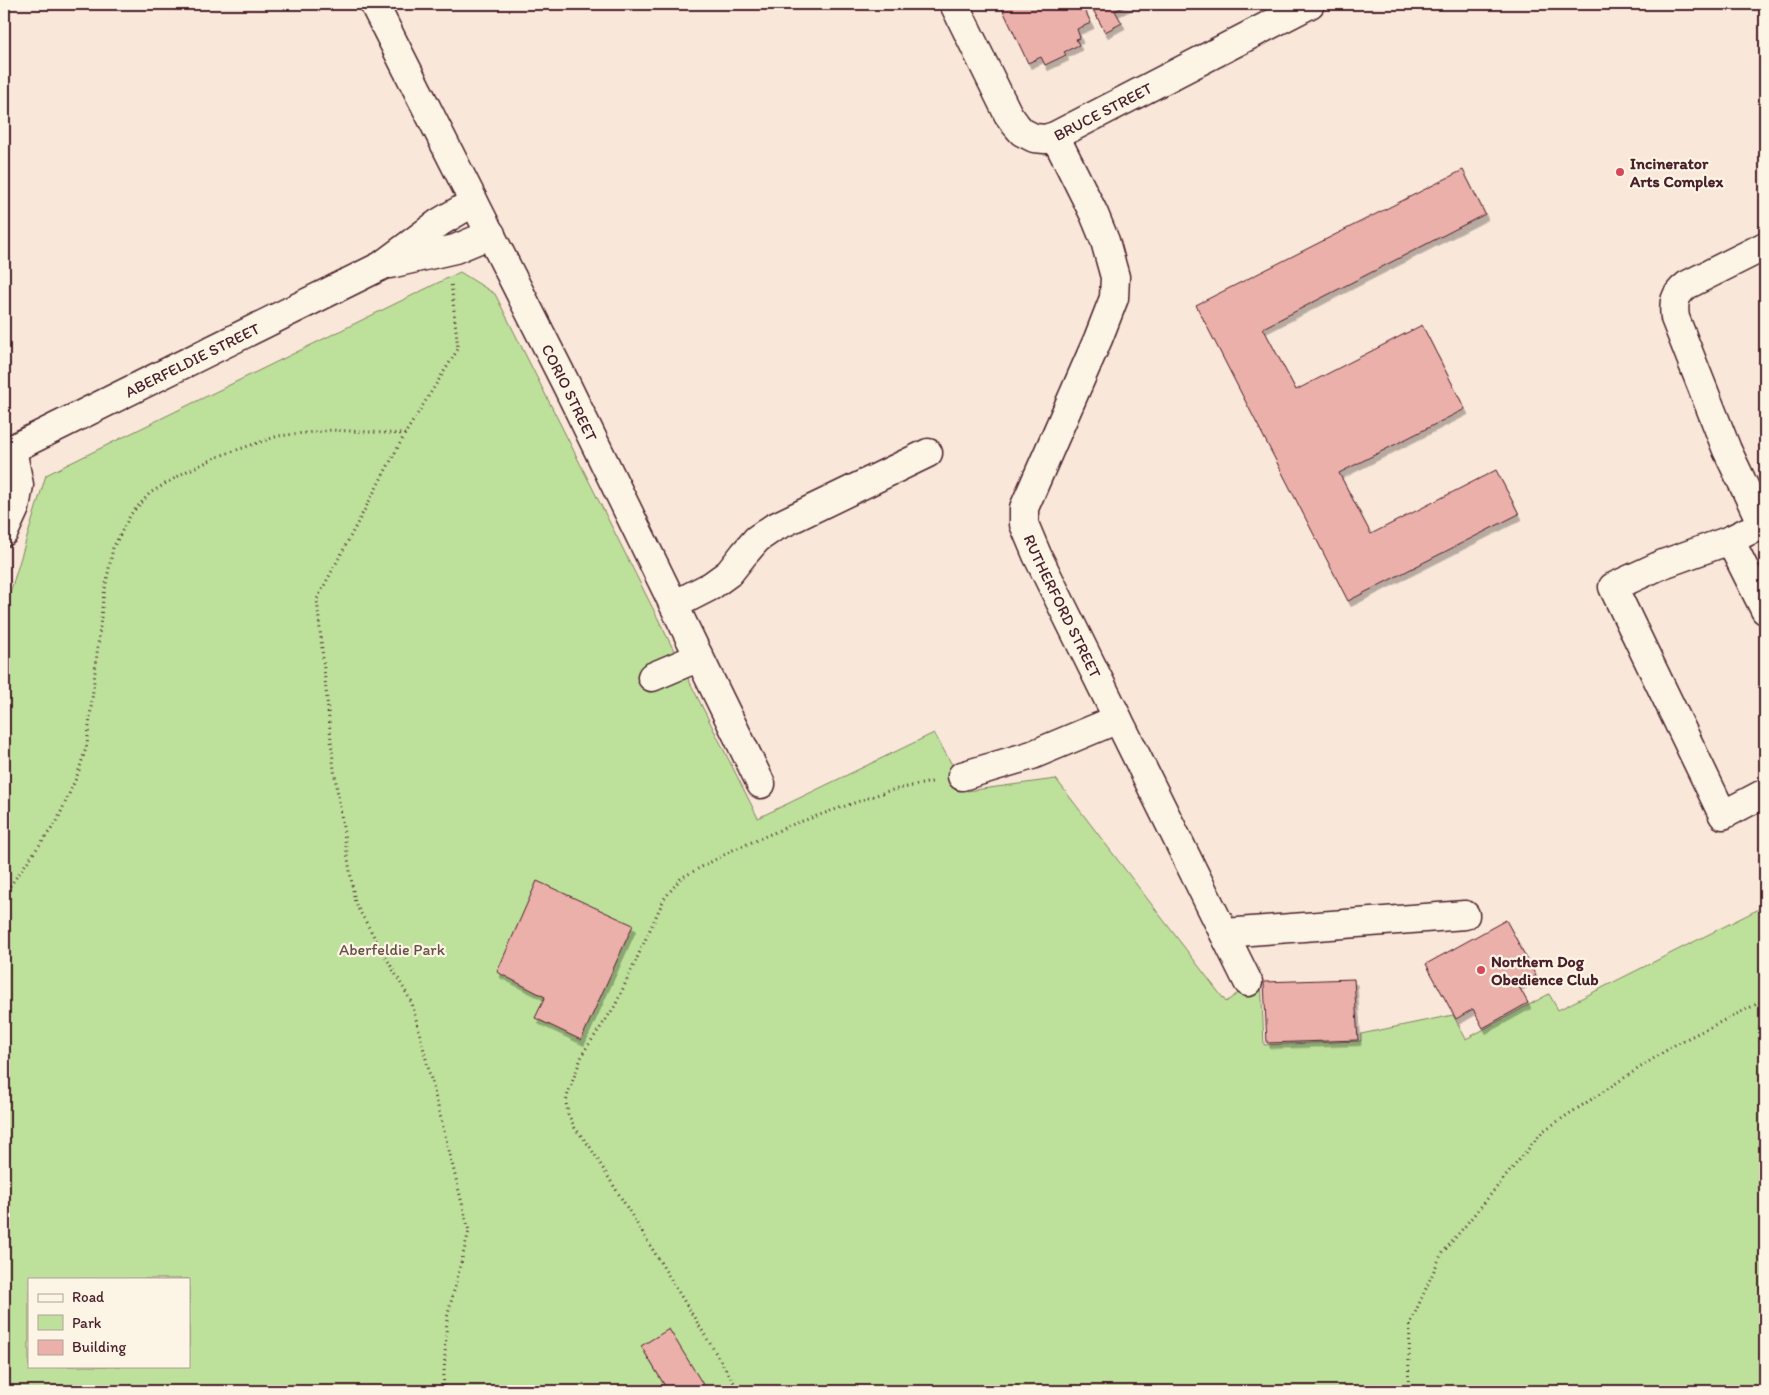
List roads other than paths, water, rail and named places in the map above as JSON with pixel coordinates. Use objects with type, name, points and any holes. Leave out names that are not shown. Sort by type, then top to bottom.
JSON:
[{"type":"street","name":"CORIO STREET","points":[[374,4],[491,234],[761,784]]},
{"type":"street","name":"BRUCE STREET","points":[[954,4],[1008,114],[1022,132],[1034,138],[1045,139],[1056,136],[1310,4]]},
{"type":"street","name":"RUTHERFORD STREET","points":[[1056,136],[1105,241],[1114,277],[1114,298],[1024,508],[1024,524],[1037,555],[1248,982]]},
{"type":"street","name":"ABERFELDIE STREET","points":[[8,451],[381,266],[440,222],[474,202]]},
{"type":"street","name":"ABERFELDIE STREET","points":[[381,266],[455,250],[491,234]]},
{"type":"street","points":[[1765,246],[1687,285],[1678,292],[1673,308],[1675,318],[1727,450],[1764,522],[1730,540],[1663,564],[1613,587],[1723,815],[1765,793]]},
{"type":"street","points":[[4,532],[15,508],[19,485],[8,451]]},
{"type":"street","points":[[674,605],[711,586],[729,573],[758,539],[774,528],[928,453]]},
{"type":"street","points":[[1730,540],[1765,610]]},
{"type":"street","points":[[652,677],[699,657]]},
{"type":"street","points":[[962,776],[1032,755],[1118,719]]},
{"type":"street","points":[[1224,934],[1464,915]]},
{"type":"place","name":"Incinerator Arts Complex","points":[[1620,172]]},
{"type":"place","name":"Northern Dog Obedience Club","points":[[1481,970]]},
{"type":"park label","name":"Aberfeldie Park","points":[[392,949]]}]
